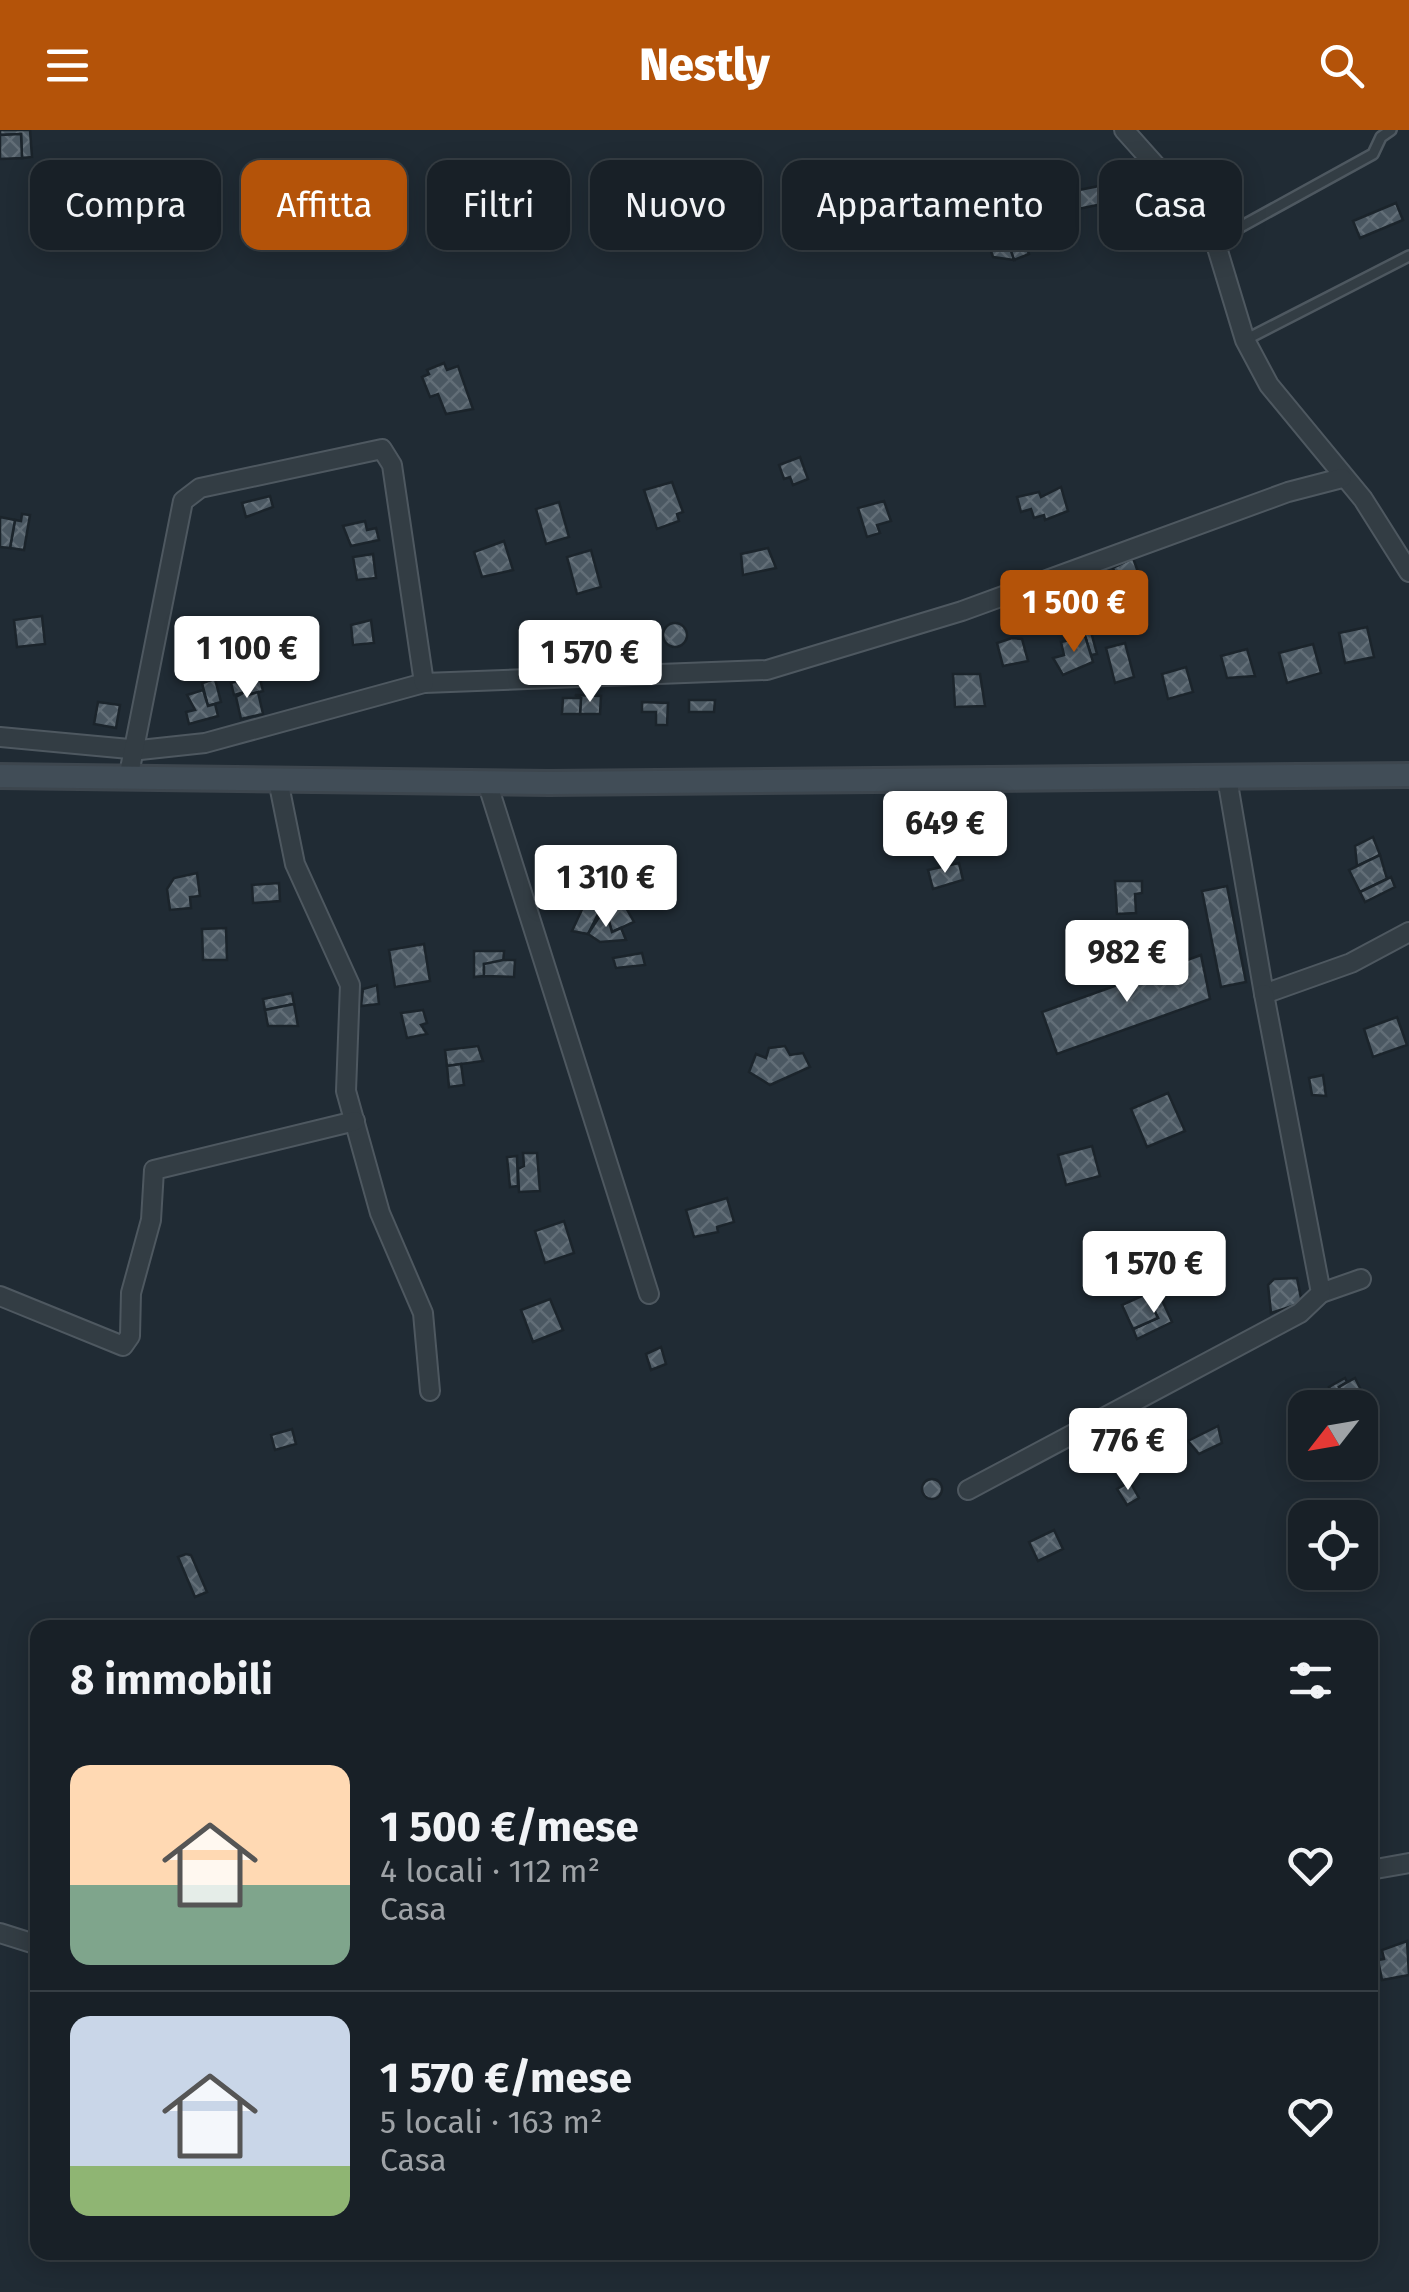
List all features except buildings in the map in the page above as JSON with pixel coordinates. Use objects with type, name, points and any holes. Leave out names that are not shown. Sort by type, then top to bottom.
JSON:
[{"type":"main road","points":[[0,776],[486,782],[1409,775]]},
{"type":"street","points":[[1124,130],[1151,160]]},
{"type":"street","points":[[1218,250],[1245,340],[1269,386],[1363,499],[1409,572]]},
{"type":"street","points":[[128,779],[183,501],[200,488],[382,448],[392,466],[424,683]]},
{"type":"street","points":[[0,737],[131,750],[205,743],[424,683],[767,670],[962,611],[1288,492],[1342,478]]},
{"type":"street","points":[[1227,778],[1321,1292]]},
{"type":"street","points":[[278,780],[301,882],[350,984],[345,1080],[380,1213],[423,1313],[430,1392]]},
{"type":"street","points":[[486,782],[648,1294]]},
{"type":"street","points":[[1264,994],[1351,963],[1409,932]]},
{"type":"street","points":[[0,1296],[123,1346],[132,1328],[131,1293],[150,1220],[154,1170],[355,1121]]},
{"type":"street","points":[[968,1490],[1300,1313],[1321,1292],[1361,1279]]},
{"type":"street","points":[[1378,1869],[1409,1863]]},
{"type":"street","points":[[0,1933],[30,1942]]},
{"type":"lane","points":[[1242,226],[1373,154],[1380,137],[1391,130]]},
{"type":"lane","points":[[1245,340],[1409,256]]}]
